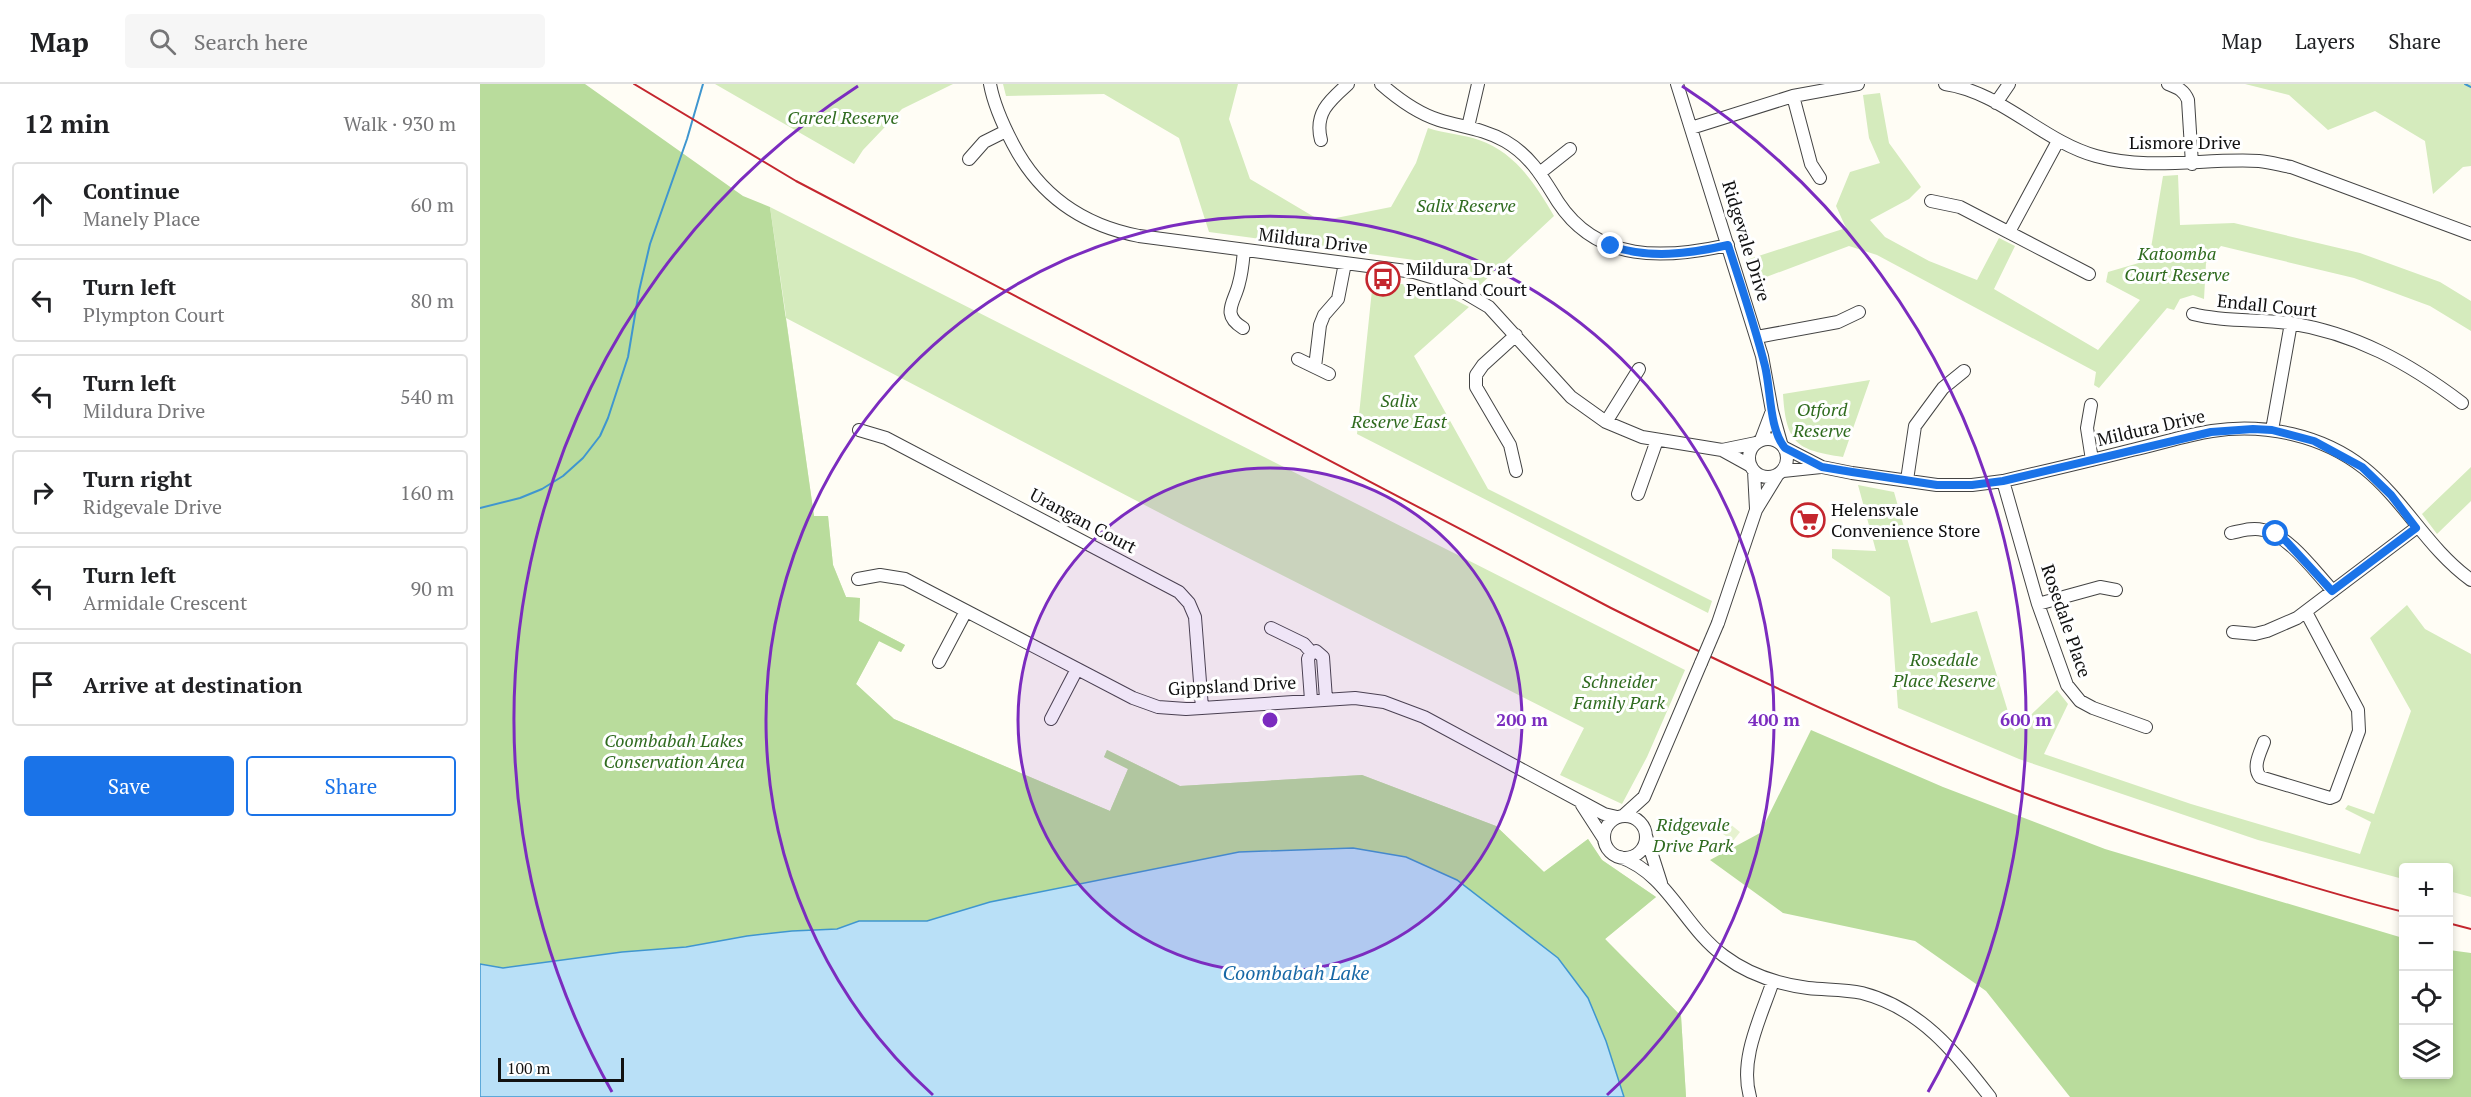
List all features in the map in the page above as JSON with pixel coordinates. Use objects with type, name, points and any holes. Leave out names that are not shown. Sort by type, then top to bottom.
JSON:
[{"type":"street","name":"Mildura Drive","points":[[990,84],[995,106],[1024,165],[1054,198],[1083,218],[1116,232],[1414,272],[1445,281],[1489,307],[1571,397],[1606,422],[1642,437],[1722,450],[1758,442]]},
{"type":"street","points":[[1321,140],[1319,121],[1323,109],[1348,84]]},
{"type":"street","points":[[1381,84],[1412,108],[1436,119],[1489,133],[1521,152],[1541,172],[1566,213],[1587,232],[1611,246],[1646,255],[1702,251],[1728,245]]},
{"type":"street","points":[[1468,127],[1478,84]]},
{"type":"street","name":"Ridgevale Drive","points":[[1677,84],[1757,337],[1766,369],[1772,411],[1783,445]]},
{"type":"street","points":[[1691,128],[1793,96],[1858,84]]},
{"type":"street","name":"Lismore Drive","points":[[1945,84],[1975,93],[1996,103],[2058,141],[2082,152],[2138,164],[2261,161],[2290,167],[2368,189],[2471,234]]},
{"type":"street","points":[[1996,103],[2009,84]]},
{"type":"street","points":[[2168,84],[2185,92],[2188,100],[2192,164]]},
{"type":"street","points":[[1793,96],[1810,164],[1820,178]]},
{"type":"street","points":[[969,159],[984,142],[1006,131]]},
{"type":"street","points":[[2009,232],[2058,141]]},
{"type":"street","points":[[1541,172],[1570,149]]},
{"type":"street","points":[[1931,201],[1960,207],[2089,274]]},
{"type":"street","points":[[1243,328],[1233,320],[1230,304],[1239,283],[1244,250]]},
{"type":"street","points":[[1315,367],[1320,325],[1324,315],[1338,299],[1345,263]]},
{"type":"street","points":[[1757,337],[1838,322],[1858,312]]},
{"type":"street","name":"Endall Court","points":[[2193,314],[2214,320],[2266,320],[2291,323],[2337,334],[2387,353],[2423,374],[2462,403]]},
{"type":"street","points":[[2272,430],[2291,323]]},
{"type":"street","points":[[1516,335],[1483,365],[1476,375],[1476,387],[1510,445],[1516,471]]},
{"type":"street","points":[[1298,359],[1329,374]]},
{"type":"street","points":[[1606,422],[1639,369]]},
{"type":"street","points":[[1907,480],[1915,426],[1943,388],[1964,371]]},
{"type":"street","points":[[2091,405],[2087,428],[2092,460]]},
{"type":"street","name":"Ridgevale Drive","points":[[1758,442],[1772,411]]},
{"type":"street","name":"Mildura Drive","points":[[1780,473],[1822,467],[1955,486],[2003,481],[2211,432],[2243,429],[2272,430],[2314,441],[2362,467],[2391,495],[2441,556],[2471,580]]},
{"type":"street","name":"Urangan Court","points":[[859,430],[886,438],[1179,592],[1189,603],[1195,617],[1202,708]]},
{"type":"street","points":[[1620,857],[1639,852],[1645,842],[1644,797],[1718,623],[1756,510],[1787,459],[1783,445],[1771,439],[1758,442],[1749,454],[1753,469],[1756,510]]},
{"type":"street","points":[[1638,494],[1657,440]]},
{"type":"street","name":"Mildura Drive","points":[[1783,445],[1822,467]]},
{"type":"street","name":"Mildura Drive","points":[[1722,450],[1753,469]]},
{"type":"street","points":[[1753,469],[1765,477],[1780,473]]},
{"type":"street","name":"Rosedale Place","points":[[2003,481],[2038,604],[2062,675],[2072,693],[2093,708],[2146,727]]},
{"type":"street","points":[[2234,632],[2255,634],[2267,631],[2306,612],[2416,528]]},
{"type":"street","points":[[2231,533],[2251,529],[2276,534],[2286,541],[2332,591]]},
{"type":"street","name":"Gippsland Drive","points":[[858,579],[880,575],[905,579],[1143,703],[1172,709],[1326,699],[1368,699],[1411,711],[1604,814],[1620,817]]},
{"type":"street","points":[[2038,604],[2100,587],[2116,590]]},
{"type":"street","points":[[939,662],[966,611]]},
{"type":"street","points":[[2264,742],[2256,765],[2256,772],[2260,777],[2330,798],[2335,796],[2359,731],[2358,710],[2306,612]]},
{"type":"street","points":[[1271,628],[1304,644],[1311,652]]},
{"type":"street","points":[[1311,652],[1319,651],[1322,655],[1326,699]]},
{"type":"street","points":[[1311,652],[1308,659],[1311,700]]},
{"type":"street","points":[[1051,719],[1077,669]]},
{"type":"street","points":[[1644,797],[1607,826],[1605,839],[1610,850],[1620,857],[1635,862],[1661,884],[1713,947],[1742,968],[1773,981],[1862,993],[1903,1010],[1943,1040],[1990,1097]]},
{"type":"street","name":"Gippsland Drive","points":[[1580,801],[1605,839]]},
{"type":"street","points":[[1620,817],[1636,819],[1645,832],[1661,884]]},
{"type":"street","points":[[1750,1097],[1747,1079],[1749,1056],[1773,981]]},
{"type":"green space","name":"Coombabah Lakes Conservation Area","points":[[480,84],[585,84],[743,196],[770,207],[814,516],[828,516],[833,565],[846,597],[860,598],[859,621],[905,645],[901,652],[879,641],[856,684],[894,719],[1110,811],[1128,769],[1104,757],[1107,750],[1180,786],[1362,775],[1496,826],[1544,872],[1588,839],[1602,860],[1656,897],[1605,939],[1681,1016],[1686,1097],[1624,1097],[1606,1041],[1588,998],[1558,958],[1457,880],[1354,848],[1239,852],[990,902],[927,921],[859,921],[837,929],[792,931],[686,947],[503,968],[480,964]]},
{"type":"green space","name":"Careel Reserve","points":[[715,84],[953,84],[902,109],[863,150],[854,164]]},
{"type":"green space","name":"Salix Reserve","points":[[1003,84],[1238,84],[1229,119],[1250,179],[1321,221],[1391,207],[1416,163],[1428,128],[1473,138],[1492,145],[1514,161],[1532,181],[1554,216],[1480,285],[1449,269],[1429,262],[1209,232],[1179,138],[1104,94],[1006,96]]},
{"type":"green space","points":[[2245,84],[2471,84],[2471,166],[2463,167],[2433,194],[2425,141],[2375,111],[2328,130],[2289,95]]},
{"type":"green space","name":"Katoomba Court Reserve","points":[[1880,93],[1889,143],[1921,187],[1909,199],[1870,220],[1885,237],[1929,261],[1977,280],[1999,238],[2015,246],[1994,289],[2098,350],[2140,300],[2106,282],[2108,272],[2149,260],[2163,176],[2178,175],[2180,225],[2234,223],[2360,253],[2440,282],[2471,301],[2471,331],[2430,306],[2354,278],[2221,246],[2206,263],[2204,299],[2193,295],[2180,299],[2174,310],[2167,308],[2099,388],[2094,385],[2096,372],[1877,255],[1849,246],[1753,282],[1746,260],[1846,228],[1836,206],[1850,172],[1880,163],[1869,138],[1863,95]]},
{"type":"green space","name":"Coombabah Lakes Conservation Area","points":[[770,207],[1685,670],[1647,757],[1622,804],[1560,775],[1584,728],[1183,525],[786,318],[814,516],[828,516],[833,565],[846,597],[860,598],[859,621],[905,645],[901,652],[879,641],[856,684],[894,719],[1110,811],[1128,769],[1104,757],[1107,750],[1180,786],[1362,775],[1496,826],[1544,872],[1588,839],[1602,860],[1656,897],[1605,939],[1681,1016],[1686,1097],[1624,1097],[1622,1088],[1239,852],[990,902],[503,968],[480,964],[786,316]]},
{"type":"green space","name":"Salix Reserve East","points":[[1373,280],[1422,289],[1446,296],[1469,307],[1414,356],[1488,489],[1712,601],[1708,613],[1357,434]]},
{"type":"green space","name":"Otford Reserve","points":[[1870,380],[1843,457],[1814,451],[1796,441],[1787,424],[1783,394]]},
{"type":"green space","points":[[2471,467],[2471,501],[2437,534],[2422,514]]},
{"type":"green space","name":"Rosedale Place Reserve","points":[[1858,485],[1894,492],[1931,623],[1977,611],[2014,731],[2057,690],[2068,704],[2044,754],[2191,804],[2360,854],[2371,822],[2345,809],[2348,805],[2374,814],[2411,711],[2370,638],[2407,605],[2425,629],[2471,654],[2471,897],[2453,892],[2453,863],[2399,863],[2399,878],[2258,840],[2019,759],[1898,708],[1890,597],[1832,558],[1832,549],[1876,551]]},
{"type":"green space","points":[[1811,730],[1943,787],[2105,849],[2399,937],[2399,1079],[2453,1079],[2453,951],[2471,953],[2471,1097],[2070,1097],[1986,991],[1915,941],[1783,913],[1710,860],[1760,833]]},
{"type":"green space","points":[[1730,824],[1740,832],[1733,841],[1723,834]]},
{"type":"water","name":"Coombabah Lake","points":[[1353,848],[1406,857],[1457,880],[1558,958],[1588,998],[1606,1041],[1624,1097],[480,1097],[480,964],[503,968],[622,952],[686,947],[747,936],[837,929],[859,921],[927,921],[990,902],[1239,852]]},
{"type":"waterway","points":[[480,508],[520,498],[542,489],[563,476],[583,458],[600,436],[628,357],[639,291],[650,244],[687,139],[703,84]]},
{"type":"waterway","points":[[2465,84],[2471,87]]},
{"type":"railway","points":[[634,84],[796,181],[1611,608],[1751,676],[1846,720],[2059,806],[2234,863],[2399,911]]},
{"type":"railway","points":[[2453,924],[2471,929]]},
{"type":"place","name":"Mildura Dr at Pentland Court","points":[[1383,279]]},
{"type":"place","name":"Helensvale Convenience Store","points":[[1808,520]]},
{"type":"route","points":[[1611,246],[1646,255],[1702,251],[1728,245],[1766,369],[1772,411],[1781,443],[1785,448],[1822,467],[1937,485],[1972,485],[2003,481],[2211,432],[2233,429],[2272,430],[2314,441],[2362,467],[2380,482],[2416,528],[2332,591],[2286,541],[2276,534]]},
{"type":"park label","name":"Schneider Family Park","points":[[1619,692]]},
{"type":"park label","name":"Ridgevale Drive Park","points":[[1693,835]]}]
